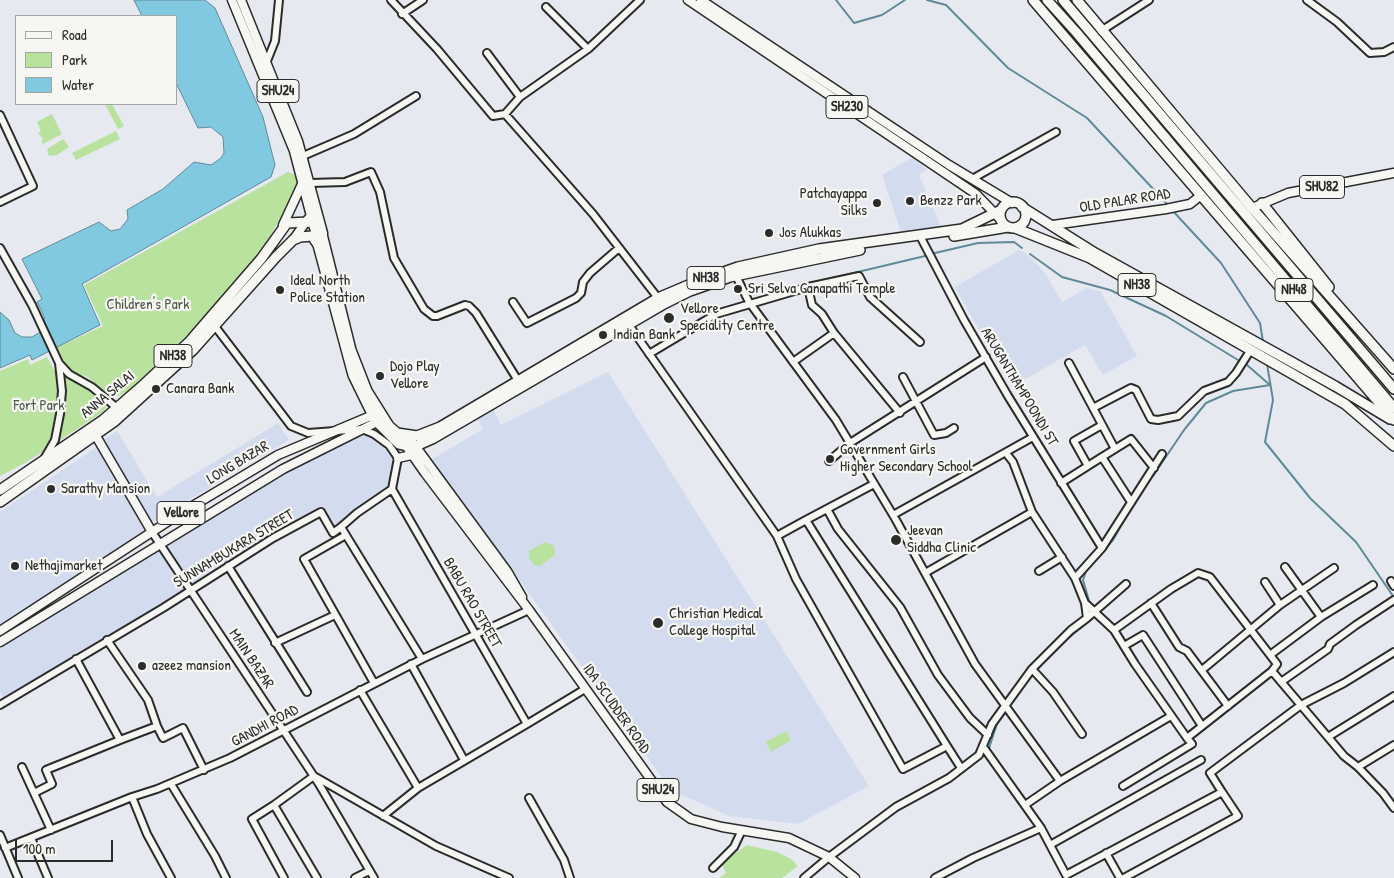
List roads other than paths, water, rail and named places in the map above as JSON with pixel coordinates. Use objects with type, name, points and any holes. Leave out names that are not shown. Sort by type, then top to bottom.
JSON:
[{"type":"highway","points":[[1033,0],[1394,421]]},
{"type":"highway","name":"NH48","points":[[1047,0],[1394,408]]},
{"type":"highway","name":"NH48","points":[[1063,0],[1202,166],[1394,389]]},
{"type":"highway","points":[[1077,0],[1101,31],[1252,208],[1394,369]]},
{"type":"highway","name":"NH38","points":[[922,238],[962,229],[999,215],[1006,205],[1012,203],[1053,225],[1095,253],[1394,421]]},
{"type":"highway","points":[[1262,203],[1383,356]]},
{"type":"highway","points":[[1012,228],[1024,222],[1025,214],[1022,207]]},
{"type":"highway","name":"NH38","points":[[999,215],[1012,228],[1090,258],[1345,404],[1394,446]]},
{"type":"highway","points":[[284,225],[309,219],[319,226],[323,235],[354,358],[373,403],[389,426],[398,433],[408,436]]},
{"type":"highway","name":"ANNA SALAI","points":[[0,490],[42,463],[117,408],[190,341],[261,258],[284,225]]},
{"type":"highway","name":"NH38","points":[[408,436],[416,436],[440,427],[517,379],[658,298],[734,272],[819,249],[1012,228]]},
{"type":"highway","points":[[293,240],[312,236],[318,245],[353,375],[375,418],[392,439],[413,450]]},
{"type":"highway","name":"ANNA SALAI","points":[[0,502],[96,436],[193,350],[293,240]]},
{"type":"highway","name":"NH38","points":[[413,450],[690,291],[734,272]]},
{"type":"main road","name":"SHU24","points":[[232,0],[282,119],[323,235]]},
{"type":"main road","name":"SHU24","points":[[241,0],[267,61],[303,156],[306,183]]},
{"type":"main road","name":"SH230","points":[[688,0],[976,194],[999,215]]},
{"type":"main road","name":"SH230","points":[[701,0],[1012,203]]},
{"type":"main road","name":"SHU82","points":[[1252,208],[1288,194],[1394,173]]},
{"type":"main road","points":[[293,240],[309,219],[312,206],[306,183]]},
{"type":"main road","points":[[284,225],[306,183]]},
{"type":"main road","name":"OLD PALAR ROAD","points":[[1053,225],[1166,209],[1190,204],[1200,196]]},
{"type":"main road","points":[[309,219],[318,245]]},
{"type":"main road","points":[[0,642],[78,592],[160,545],[283,468],[362,429],[375,418]]},
{"type":"main road","name":"LONG BAZAR","points":[[0,631],[152,532],[278,455],[334,430],[375,418]]},
{"type":"main road","name":"SHU24","points":[[398,433],[507,571],[529,610]]},
{"type":"main road","points":[[96,436],[152,532]]},
{"type":"main road","name":"SHU24","points":[[408,436],[413,450]]},
{"type":"main road","points":[[398,458],[413,450]]},
{"type":"main road","name":"IDA SCUDDER ROAD","points":[[529,610],[667,802],[691,819],[789,838],[829,856],[855,878]]},
{"type":"street","points":[[267,61],[275,41],[279,0]]},
{"type":"street","points":[[390,0],[437,49],[493,116],[504,114],[520,97],[588,49],[640,0]]},
{"type":"street","points":[[402,14],[423,0]]},
{"type":"street","points":[[1101,31],[1149,0]]},
{"type":"street","points":[[1307,0],[1337,22],[1370,53],[1384,52],[1394,47]]},
{"type":"street","points":[[546,7],[588,49]]},
{"type":"street","points":[[488,53],[520,97]]},
{"type":"street","points":[[303,156],[354,134],[416,96]]},
{"type":"street","points":[[504,114],[619,248],[658,298]]},
{"type":"street","points":[[0,115],[33,186],[0,202]]},
{"type":"street","points":[[972,178],[1056,132]]},
{"type":"street","points":[[306,183],[345,182],[371,172],[380,192],[394,258],[424,309],[433,316],[437,316],[465,305],[469,306],[476,313],[517,379]]},
{"type":"street","name":"ARUGANTHAMPOONDI ST","points":[[922,238],[986,357],[1102,548]]},
{"type":"street","points":[[0,248],[32,305],[59,363],[69,374],[92,387],[117,408]]},
{"type":"street","points":[[513,302],[527,323],[576,298],[581,292],[583,282],[590,273],[619,248]]},
{"type":"street","points":[[734,272],[751,304],[836,420],[893,515],[975,664],[1060,781]]},
{"type":"street","points":[[649,354],[716,314],[808,287],[859,276],[870,297],[920,342]]},
{"type":"street","points":[[808,287],[812,306],[822,314],[834,333],[900,413]]},
{"type":"street","points":[[214,325],[291,426],[308,433],[362,429],[374,434],[389,446],[398,458],[392,489],[356,513],[341,527],[422,659]]},
{"type":"street","points":[[629,325],[777,536],[796,579],[903,768],[947,746]]},
{"type":"street","points":[[792,362],[834,333]]},
{"type":"street","points":[[1093,408],[1129,388],[1134,388],[1151,419],[1158,420],[1178,416],[1204,391],[1225,384],[1232,378],[1252,352]]},
{"type":"street","points":[[829,461],[850,443],[917,403],[986,357]]},
{"type":"street","points":[[42,463],[55,440],[60,414],[62,390],[59,363]]},
{"type":"street","points":[[1068,364],[1115,449]]},
{"type":"street","points":[[903,377],[934,435],[946,433],[954,428]]},
{"type":"street","points":[[1088,466],[1074,441],[1102,425]]},
{"type":"street","points":[[893,515],[1033,437]]},
{"type":"street","points":[[1061,483],[1130,439],[1154,468]]},
{"type":"street","points":[[1006,452],[1013,462],[1032,512],[1076,578],[1085,603],[1087,618]]},
{"type":"street","points":[[1076,578],[1102,548],[1162,454]]},
{"type":"street","points":[[1102,457],[1131,502]]},
{"type":"street","points":[[777,536],[874,484]]},
{"type":"street","name":"BABU RAO STREET","points":[[392,489],[527,724]]},
{"type":"street","points":[[827,509],[838,529],[900,607],[943,682],[970,718],[988,735]]},
{"type":"street","name":"SUNNAMBUKARA STREET","points":[[1,703],[190,591],[273,538],[321,512],[333,532],[341,527]]},
{"type":"street","points":[[925,573],[1032,512]]},
{"type":"street","points":[[806,520],[961,768]]},
{"type":"street","name":"MAIN BAZAR","points":[[152,532],[314,776],[374,878]]},
{"type":"street","points":[[346,535],[304,559],[374,683]]},
{"type":"street","points":[[1039,571],[1062,557]]},
{"type":"street","points":[[228,566],[306,692]]},
{"type":"street","points":[[1285,567],[1321,616]]},
{"type":"street","points":[[1202,670],[1280,605],[1334,568]]},
{"type":"street","points":[[1114,630],[1198,573],[1210,577],[1277,664],[1272,671],[1187,738]]},
{"type":"street","points":[[1265,582],[1280,605]]},
{"type":"street","points":[[804,878],[829,856],[896,807],[979,755],[984,748],[992,724],[1032,669],[1071,630],[1096,613],[1108,597],[1126,584]]},
{"type":"street","points":[[1270,655],[1321,616],[1372,584]]},
{"type":"street","points":[[1281,682],[1328,649],[1330,644],[1356,625],[1394,600]]},
{"type":"street","points":[[1085,603],[1114,630],[1171,716],[1192,744],[1123,786]]},
{"type":"street","points":[[1152,603],[1179,647],[1187,651],[1228,706]]},
{"type":"street","name":"GANDHI ROAD","points":[[6,848],[204,770],[411,664],[529,610]]},
{"type":"street","points":[[275,643],[335,615]]},
{"type":"street","points":[[1124,646],[1143,635],[1202,726]]},
{"type":"street","points":[[107,640],[148,700],[163,738],[183,728],[204,770]]},
{"type":"street","points":[[1106,853],[1122,878],[1238,816],[1210,773],[1301,705],[1344,684],[1394,652]]},
{"type":"street","points":[[76,658],[120,740]]},
{"type":"street","points":[[411,664],[464,760]]},
{"type":"street","points":[[1032,669],[1058,699],[1082,734]]},
{"type":"street","points":[[1272,671],[1344,756],[1391,797],[1394,808]]},
{"type":"street","points":[[383,816],[418,788],[585,689]]},
{"type":"street","points":[[360,690],[418,788]]},
{"type":"street","points":[[1328,737],[1394,696]]},
{"type":"street","points":[[1025,805],[1060,781],[1171,716]]},
{"type":"street","points":[[34,792],[52,784],[46,770],[157,726]]},
{"type":"street","points":[[1358,767],[1394,745]]},
{"type":"street","points":[[984,748],[1041,828],[1066,875],[1222,792]]},
{"type":"street","points":[[1050,845],[1201,760]]},
{"type":"street","points":[[22,768],[50,830]]},
{"type":"street","points":[[284,878],[252,818],[274,805],[314,776],[436,846],[509,878]]},
{"type":"street","points":[[171,784],[215,856],[226,878]]},
{"type":"street","points":[[132,797],[147,834],[171,878]]},
{"type":"street","points":[[530,798],[564,860],[570,878]]},
{"type":"street","points":[[274,805],[317,878]]},
{"type":"street","points":[[935,878],[973,858],[1041,828]]},
{"type":"street","points":[[713,868],[734,847],[742,830]]},
{"type":"street","points":[[0,836],[18,878]]},
{"type":"street","points":[[31,838],[48,878]]},
{"type":"street","points":[[355,878],[369,871]]},
{"type":"water","points":[[134,0],[205,0],[215,8],[263,117],[275,165],[271,177],[82,284],[100,325],[32,360],[30,355],[0,368],[0,312],[9,320],[15,333],[22,337],[32,337],[47,328],[43,320],[45,318],[37,302],[42,299],[22,259],[99,222],[111,231],[120,229],[128,219],[127,210],[163,189],[194,162],[211,165],[221,158],[224,153],[223,137],[211,127],[198,128],[178,87],[178,15],[142,15]]},
{"type":"waterway","points":[[836,0],[854,23],[882,15],[905,0]]},
{"type":"waterway","points":[[927,0],[946,5],[1008,68],[1087,118],[1169,206]]},
{"type":"waterway","points":[[1172,210],[1221,263],[1260,323],[1263,342]]},
{"type":"waterway","points":[[935,253],[978,243],[1014,242],[1022,248]]},
{"type":"waterway","points":[[1030,254],[1062,277],[1110,290],[1166,316],[1238,360]]},
{"type":"waterway","points":[[803,285],[925,256]]},
{"type":"waterway","points":[[1267,364],[1273,400],[1265,442],[1310,498],[1356,542],[1393,596]]},
{"type":"waterway","points":[[1247,365],[1270,385]]},
{"type":"waterway","points":[[1153,476],[1184,430],[1206,403],[1233,391],[1270,385]]},
{"type":"waterway","points":[[1104,550],[1113,540],[1127,515]]},
{"type":"waterway","points":[[1086,571],[1083,580],[1090,604]]},
{"type":"waterway","points":[[1066,640],[1092,619],[1091,617]]},
{"type":"waterway","points":[[1038,669],[1046,659]]},
{"type":"waterway","points":[[988,751],[997,724],[1007,710]]},
{"type":"place","name":"Benzz Park","points":[[910,201]]},
{"type":"place","name":"Patchayappa Silks","points":[[877,203]]},
{"type":"place","name":"Jos Alukkas","points":[[769,233]]},
{"type":"place","name":"Sri Selva Ganapathi Temple","points":[[738,289]]},
{"type":"place","name":"Ideal North Police Station","points":[[280,290]]},
{"type":"place","name":"Vellore Speciality Centre","points":[[669,318]]},
{"type":"place","name":"Indian Bank","points":[[603,335]]},
{"type":"place","name":"Dojo Play Vellore","points":[[380,376]]},
{"type":"place","name":"Canara Bank","points":[[156,389]]},
{"type":"place","name":"Government Girls Higher Secondary School","points":[[830,459]]},
{"type":"place","name":"Sarathy Mansion","points":[[51,489]]},
{"type":"place","name":"Jeevan Siddha Clinic","points":[[896,540]]},
{"type":"place","name":"Nethajimarket","points":[[15,566]]},
{"type":"place","name":"Christian Medical College Hospital","points":[[658,623]]},
{"type":"place","name":"azeez mansion","points":[[142,666]]},
{"type":"park label","name":"Children's Park","points":[[148,305]]},
{"type":"park label","name":"Fort Park","points":[[39,406]]}]
